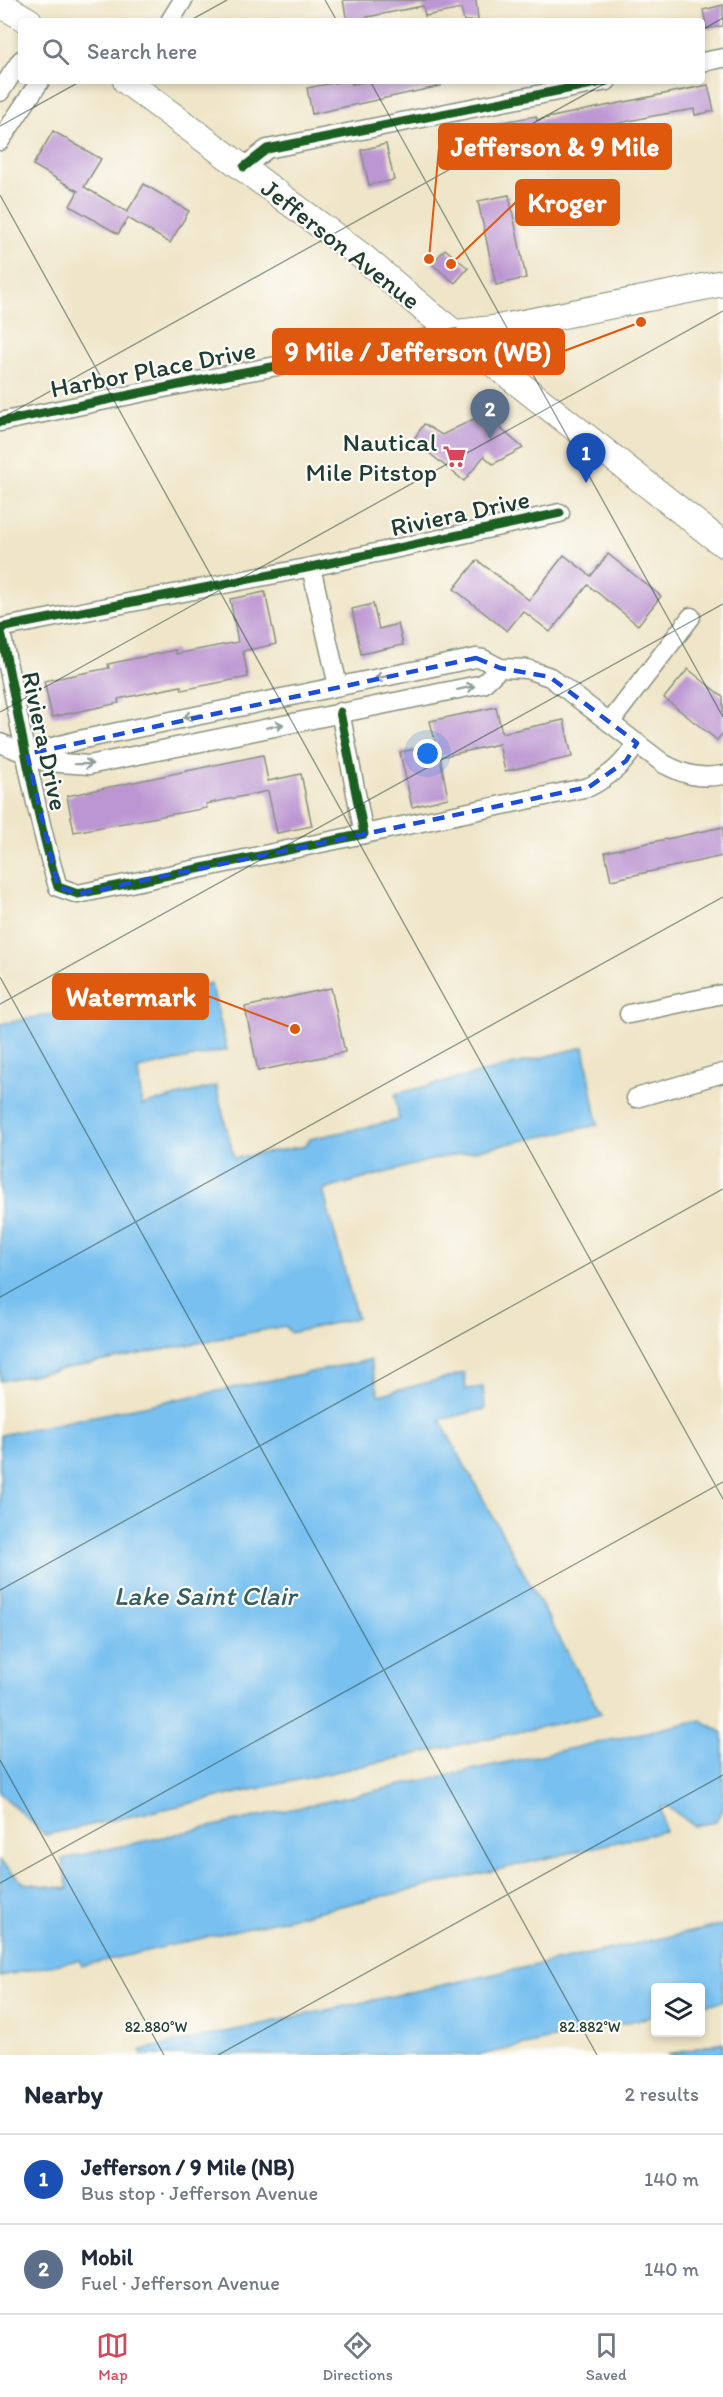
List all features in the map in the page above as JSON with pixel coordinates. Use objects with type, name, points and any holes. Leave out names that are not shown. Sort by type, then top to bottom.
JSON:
[{"type":"main road","points":[[0,4],[24,18]]},
{"type":"main road","name":"Jefferson Avenue","points":[[131,84],[363,257],[723,544]]},
{"type":"main road","points":[[456,333],[493,328],[723,283]]},
{"type":"street","points":[[172,18],[183,0]]},
{"type":"street","points":[[705,61],[723,58]]},
{"type":"street","points":[[0,93],[18,65]]},
{"type":"street","points":[[0,141],[38,84]]},
{"type":"street","points":[[244,167],[267,150],[592,84]]},
{"type":"street","name":"Harbor Place Drive","points":[[0,422],[217,377],[456,333]]},
{"type":"street","name":"Riviera Drive","points":[[560,513],[311,567],[0,628],[27,754],[34,801],[58,887],[78,894],[589,788],[606,778],[626,761],[637,743]]},
{"type":"street","points":[[311,567],[338,686]]},
{"type":"street","points":[[611,721],[691,617]]},
{"type":"street","points":[[0,743],[27,754],[79,740],[476,658],[501,668],[527,669],[550,677],[611,721],[664,764],[683,774],[703,779],[723,775]]},
{"type":"street","name":"Riviera Drive","points":[[27,754],[46,762],[89,765],[483,684],[501,668]]},
{"type":"street","points":[[340,712],[364,834]]},
{"type":"street","points":[[629,1014],[723,994]]},
{"type":"street","points":[[636,1098],[723,1073]]},
{"type":"highlighted area","points":[[476,658],[500,668],[550,677],[637,743],[626,761],[589,787],[78,894],[58,887],[27,754],[44,748]]},
{"type":"water","points":[[211,983],[227,1050],[138,1069],[142,1105],[216,1086],[234,1158],[305,1146],[310,1139],[399,1120],[395,1094],[584,1047],[598,1125],[435,1159],[323,1190],[357,1318],[291,1333],[285,1326],[0,1381],[0,1024]]},
{"type":"water","name":"Lake Saint Clair","points":[[370,1360],[379,1395],[464,1373],[466,1389],[483,1387],[485,1409],[440,1420],[601,1714],[45,1835],[0,1793],[0,1435]]},
{"type":"water","points":[[701,1720],[723,1733],[723,1809],[715,1822],[694,1826],[667,1806],[661,1808],[665,1831],[82,1966],[79,1960],[0,1976],[0,1861],[24,1883],[68,1889],[62,1859]]},
{"type":"water","points":[[723,1925],[723,2001],[705,2005],[705,1983],[651,1983],[651,2017],[481,2055],[384,2055],[383,2053],[379,2055],[142,2055],[141,2050]]},
{"type":"water","points":[[723,2042],[723,2055],[667,2055]]},
{"type":"building","points":[[343,0],[476,0],[478,18],[463,18],[461,9],[425,16],[423,6],[362,18],[346,18]]},
{"type":"building","points":[[723,5],[723,26],[707,29],[703,10]]},
{"type":"building","points":[[328,84],[441,84],[441,86],[312,114],[307,88]]},
{"type":"building","points":[[708,85],[714,111],[695,115],[694,109],[653,116],[508,146],[503,148],[504,154],[492,156],[486,125],[536,116],[537,120]]},
{"type":"building","points":[[53,131],[101,159],[84,187],[127,212],[144,184],[189,211],[170,243],[128,218],[118,234],[70,206],[78,191],[33,165]]},
{"type":"building","points":[[386,144],[394,180],[369,185],[361,150]]},
{"type":"building","points":[[509,195],[526,278],[496,285],[478,201]]},
{"type":"building","points":[[445,249],[468,268],[455,283],[432,264]]},
{"type":"building","points":[[484,414],[523,448],[493,464],[484,456],[464,481],[413,440],[424,424],[442,435]]},
{"type":"building","points":[[608,554],[661,596],[638,625],[588,585],[550,632],[523,611],[507,631],[454,589],[477,560],[529,600],[564,555],[591,576]]},
{"type":"building","points":[[265,592],[276,644],[243,651],[248,677],[182,690],[181,686],[118,699],[119,703],[52,717],[44,681],[109,668],[108,664],[175,650],[176,654],[238,642],[230,599]]},
{"type":"building","points":[[373,604],[379,629],[398,624],[403,645],[361,654],[352,609]]},
{"type":"building","points":[[688,669],[723,697],[723,733],[717,740],[664,698]]},
{"type":"building","points":[[496,707],[502,733],[564,720],[572,757],[505,771],[499,744],[440,757],[448,798],[412,807],[400,752],[436,745],[430,721]]},
{"type":"building","points":[[263,755],[268,781],[301,774],[312,826],[277,833],[268,791],[206,804],[207,808],[74,832],[67,796]]},
{"type":"building","points":[[723,827],[723,856],[611,880],[605,852]]},
{"type":"building","points":[[331,988],[345,1052],[258,1071],[245,1007]]},
{"type":"cycle path","points":[[244,167],[267,149],[592,84]]},
{"type":"cycle path","points":[[0,422],[217,377],[456,333]]},
{"type":"cycle path","points":[[340,712],[364,834],[78,894],[58,887],[33,790],[0,628],[311,567],[560,513]]},
{"type":"place","name":"Jefferson & 9 Mile","points":[[429,259]]},
{"type":"place","name":"Kroger","points":[[451,264]]},
{"type":"place","name":"9 Mile / Jefferson (WB)","points":[[641,322]]},
{"type":"place","name":"Mobil","points":[[490,439]]},
{"type":"place","name":"Nautical Mile Pitstop","points":[[455,457]]},
{"type":"place","name":"Jefferson / 9 Mile (NB)","points":[[586,483]]},
{"type":"place","name":"Watermark","points":[[295,1029]]}]
